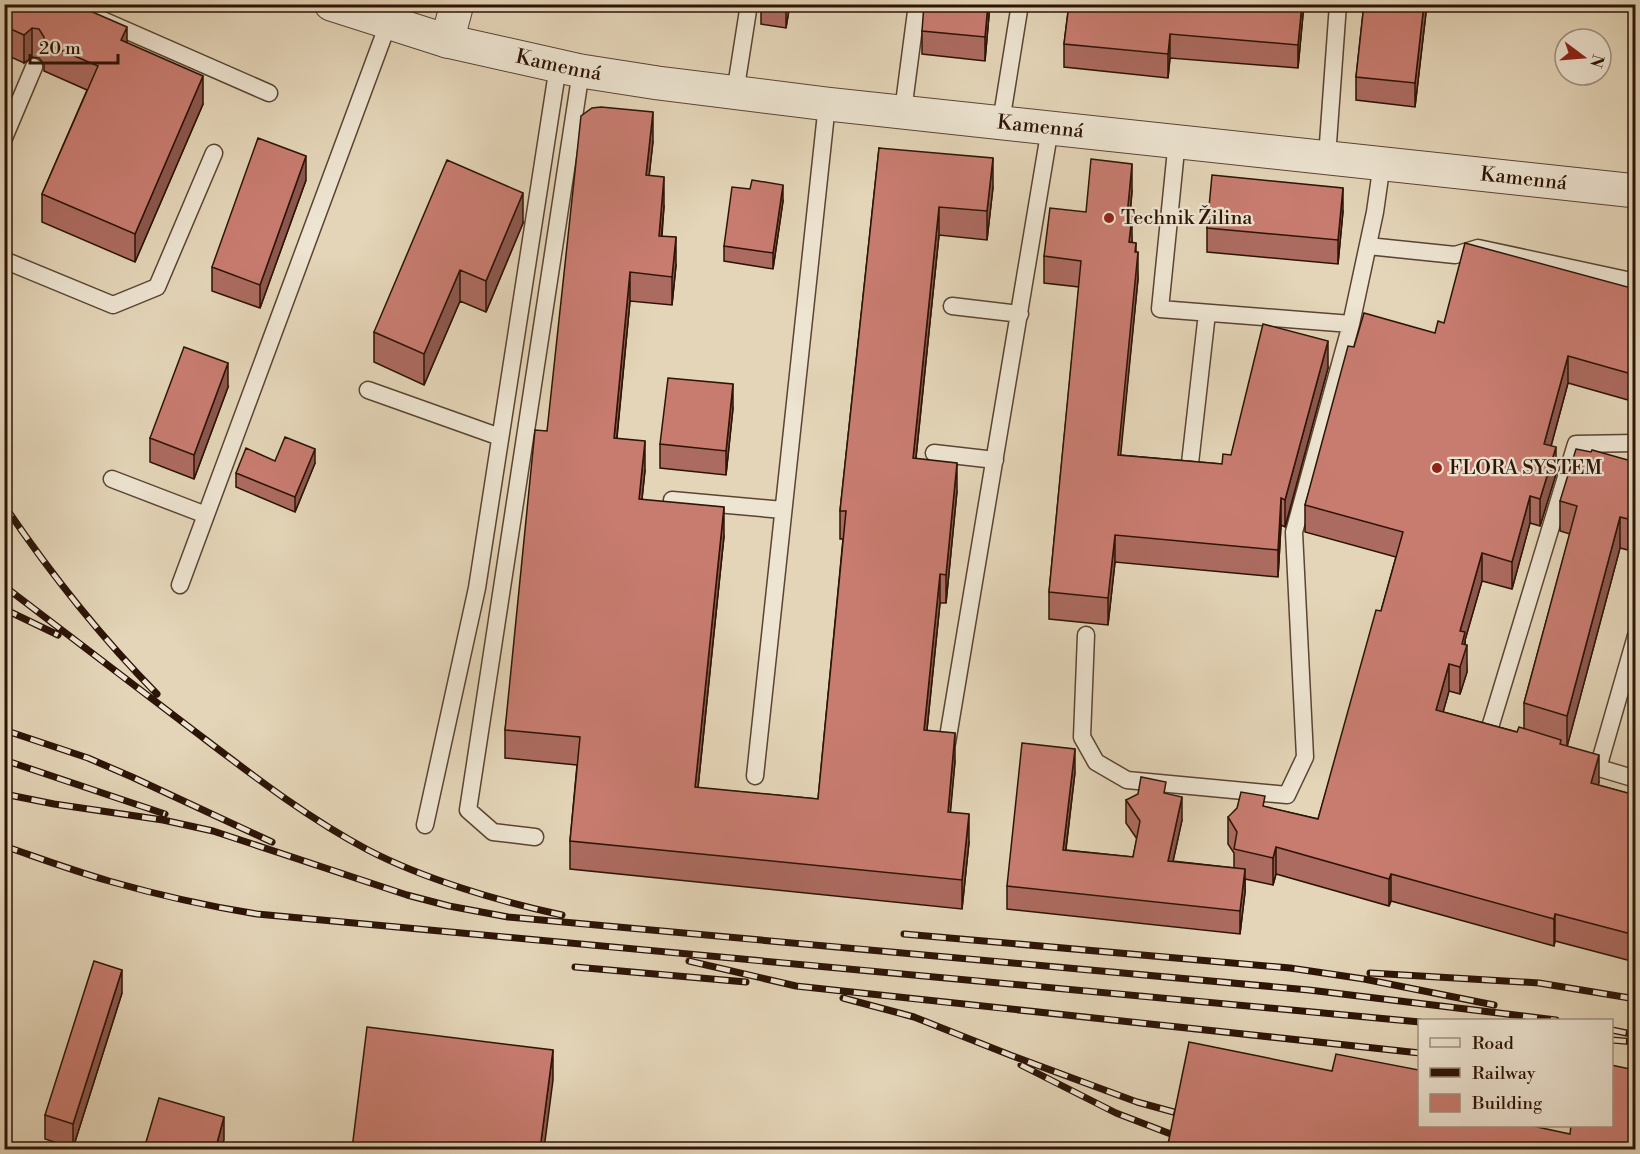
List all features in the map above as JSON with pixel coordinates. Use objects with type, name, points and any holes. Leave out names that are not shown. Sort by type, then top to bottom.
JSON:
[{"type":"street","name":"Kamenná","points":[[331,4],[447,41],[570,68],[735,93],[1635,191]]},
{"type":"street","points":[[447,41],[457,4]]},
{"type":"lane","points":[[735,93],[749,4]]},
{"type":"lane","points":[[903,111],[917,4]]},
{"type":"lane","points":[[1001,122],[1020,4]]},
{"type":"lane","points":[[1327,157],[1338,4]]},
{"type":"lane","points":[[61,8],[269,93]]},
{"type":"lane","points":[[180,585],[388,24]]},
{"type":"lane","points":[[4,138],[9,114],[34,67]]},
{"type":"lane","points":[[425,825],[477,588],[500,437],[570,68]]},
{"type":"lane","points":[[535,837],[493,832],[468,810],[570,68]]},
{"type":"lane","points":[[755,776],[827,104]]},
{"type":"lane","points":[[947,743],[1050,128]]},
{"type":"lane","points":[[1177,141],[1160,309],[1351,324]]},
{"type":"lane","points":[[4,260],[113,305],[158,286],[214,153]]},
{"type":"lane","points":[[1086,635],[1083,737],[1096,762],[1127,780],[1287,795],[1305,757],[1294,532],[1351,324],[1375,212],[1382,163]]},
{"type":"lane","points":[[1368,246],[1455,255],[1478,248],[1635,282]]},
{"type":"lane","points":[[952,306],[1020,314]]},
{"type":"lane","points":[[1189,472],[1207,313]]},
{"type":"lane","points":[[368,390],[500,437]]},
{"type":"lane","points":[[1510,741],[1488,734],[1576,444],[1635,443]]},
{"type":"lane","points":[[934,453],[995,460]]},
{"type":"lane","points":[[112,479],[206,515]]},
{"type":"lane","points":[[672,500],[783,510]]},
{"type":"lane","points":[[1598,768],[1635,636]]},
{"type":"lane","points":[[1565,758],[1635,779]]},
{"type":"building","points":[[4,4],[74,4],[127,27],[121,40],[203,76],[135,234],[42,194],[98,66],[44,43],[44,37],[39,29],[32,28],[24,35],[4,26]]},
{"type":"building","points":[[924,4],[988,4],[985,37],[922,31]]},
{"type":"building","points":[[1069,4],[1302,4],[1298,45],[1170,34],[1168,54],[1064,44]]},
{"type":"building","points":[[1364,4],[1424,4],[1415,83],[1356,77]]},
{"type":"building","points":[[592,108],[653,112],[646,175],[664,177],[659,236],[676,237],[672,277],[630,272],[614,438],[645,441],[639,499],[724,507],[695,787],[818,799],[846,511],[840,511],[879,148],[993,158],[987,211],[939,207],[913,458],[957,463],[946,575],[940,574],[924,730],[955,733],[948,812],[969,814],[962,880],[570,841],[580,737],[505,730],[535,430],[547,431],[581,116]]},
{"type":"building","points":[[258,138],[306,156],[260,285],[212,267]]},
{"type":"building","points":[[1091,159],[1132,164],[1127,216],[1132,216],[1129,242],[1136,243],[1135,252],[1138,252],[1118,455],[1222,464],[1223,454],[1231,455],[1263,324],[1328,341],[1285,500],[1281,498],[1278,550],[1115,535],[1108,598],[1049,592],[1081,261],[1044,256],[1050,208],[1086,212]]},
{"type":"building","points":[[447,160],[523,193],[486,281],[460,270],[424,354],[374,332]]},
{"type":"building","points":[[1212,175],[1343,188],[1338,240],[1207,228]]},
{"type":"building","points":[[752,180],[783,185],[773,253],[724,246],[732,187],[750,189]]},
{"type":"building","points":[[1465,243],[1635,289],[1635,375],[1568,356],[1544,444],[1556,447],[1540,499],[1530,496],[1512,562],[1482,553],[1460,631],[1465,632],[1462,644],[1467,645],[1460,667],[1449,664],[1436,710],[1517,732],[1519,727],[1561,740],[1560,744],[1599,755],[1591,783],[1635,795],[1635,935],[1555,914],[1554,919],[1391,874],[1389,879],[1276,847],[1273,858],[1234,849],[1237,832],[1228,817],[1237,808],[1241,792],[1265,796],[1263,806],[1318,819],[1376,610],[1381,611],[1403,532],[1305,505],[1348,346],[1354,347],[1364,313],[1435,333],[1438,321],[1444,323]]},
{"type":"building","points":[[184,347],[228,363],[194,455],[150,438]]},
{"type":"building","points":[[668,378],[733,384],[726,451],[660,444]]},
{"type":"building","points":[[285,437],[315,449],[295,497],[236,473],[246,448],[275,461]]},
{"type":"building","points":[[1576,449],[1591,452],[1592,450],[1635,462],[1635,516],[1629,514],[1628,519],[1620,517],[1567,716],[1524,703],[1577,506],[1560,501]]},
{"type":"building","points":[[1022,743],[1075,749],[1063,850],[1133,857],[1140,821],[1126,800],[1138,794],[1141,777],[1166,782],[1164,793],[1182,797],[1168,861],[1245,869],[1240,911],[1007,886]]},
{"type":"building","points":[[94,961],[122,970],[73,1124],[45,1115]]},
{"type":"building","points":[[367,1027],[553,1050],[540,1149],[352,1149]]},
{"type":"building","points":[[1189,1042],[1332,1071],[1336,1054],[1418,1070],[1418,1127],[1537,1127],[1570,1134],[1571,1127],[1613,1127],[1613,1065],[1635,1070],[1635,1149],[1167,1149]]},
{"type":"building","points":[[159,1098],[224,1117],[217,1143],[221,1144],[219,1149],[144,1149]]},
{"type":"railway","points":[[4,505],[76,603],[157,694]]},
{"type":"railway","points":[[4,586],[254,776],[344,837],[390,861],[438,880],[562,915]]},
{"type":"railway","points":[[4,609],[58,635]]},
{"type":"railway","points":[[4,730],[88,758],[272,842]]},
{"type":"railway","points":[[4,760],[165,814]]},
{"type":"railway","points":[[4,794],[163,820],[213,831],[407,895],[449,906],[508,917],[1309,990],[1548,1019]]},
{"type":"railway","points":[[4,846],[127,886],[201,904],[257,914],[1418,1022]]},
{"type":"railway","points":[[904,934],[1290,968],[1364,979],[1494,1005]]},
{"type":"railway","points":[[689,961],[796,986],[1418,1053]]},
{"type":"railway","points":[[575,967],[746,982]]},
{"type":"railway","points":[[1370,973],[1539,983],[1636,999]]},
{"type":"railway","points":[[843,998],[914,1017],[1137,1102],[1181,1114]]},
{"type":"railway","points":[[1613,1030],[1636,1035]]},
{"type":"railway","points":[[1613,1040],[1635,1042]]},
{"type":"railway","points":[[1021,1065],[1116,1113],[1176,1136]]},
{"type":"place","name":"Technik Žilina","points":[[1109,218]]},
{"type":"place","name":"FLORA SYSTEM","points":[[1437,468]]}]
